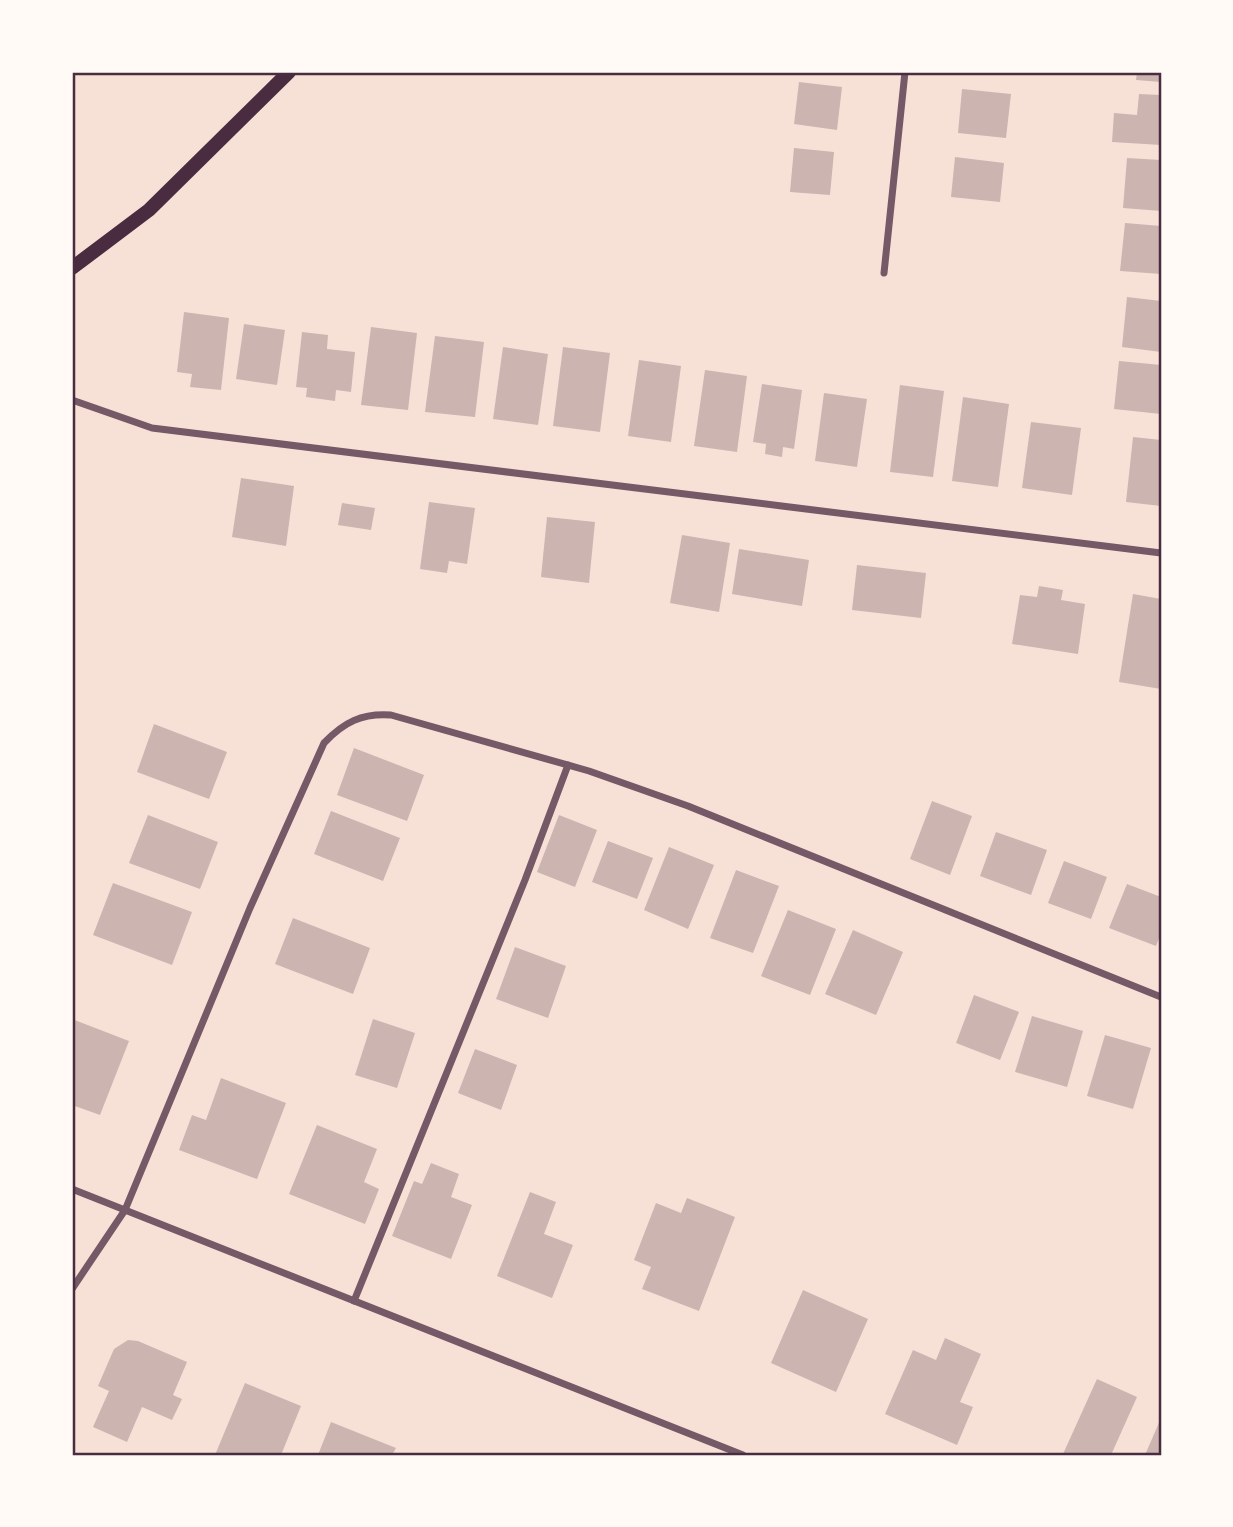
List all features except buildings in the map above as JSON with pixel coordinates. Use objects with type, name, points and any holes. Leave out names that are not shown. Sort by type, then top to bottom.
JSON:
[{"type":"main road","points":[[72,268],[149,210],[289,72]]},
{"type":"street","points":[[884,273],[905,72]]},
{"type":"street","points":[[72,400],[152,428],[1161,553]]},
{"type":"street","points":[[72,1289],[125,1210],[250,908],[324,743],[339,727],[358,717],[391,715],[568,765],[700,811],[1161,997]]},
{"type":"street","points":[[354,1301],[525,880],[568,765]]},
{"type":"street","points":[[72,1189],[743,1455]]}]
